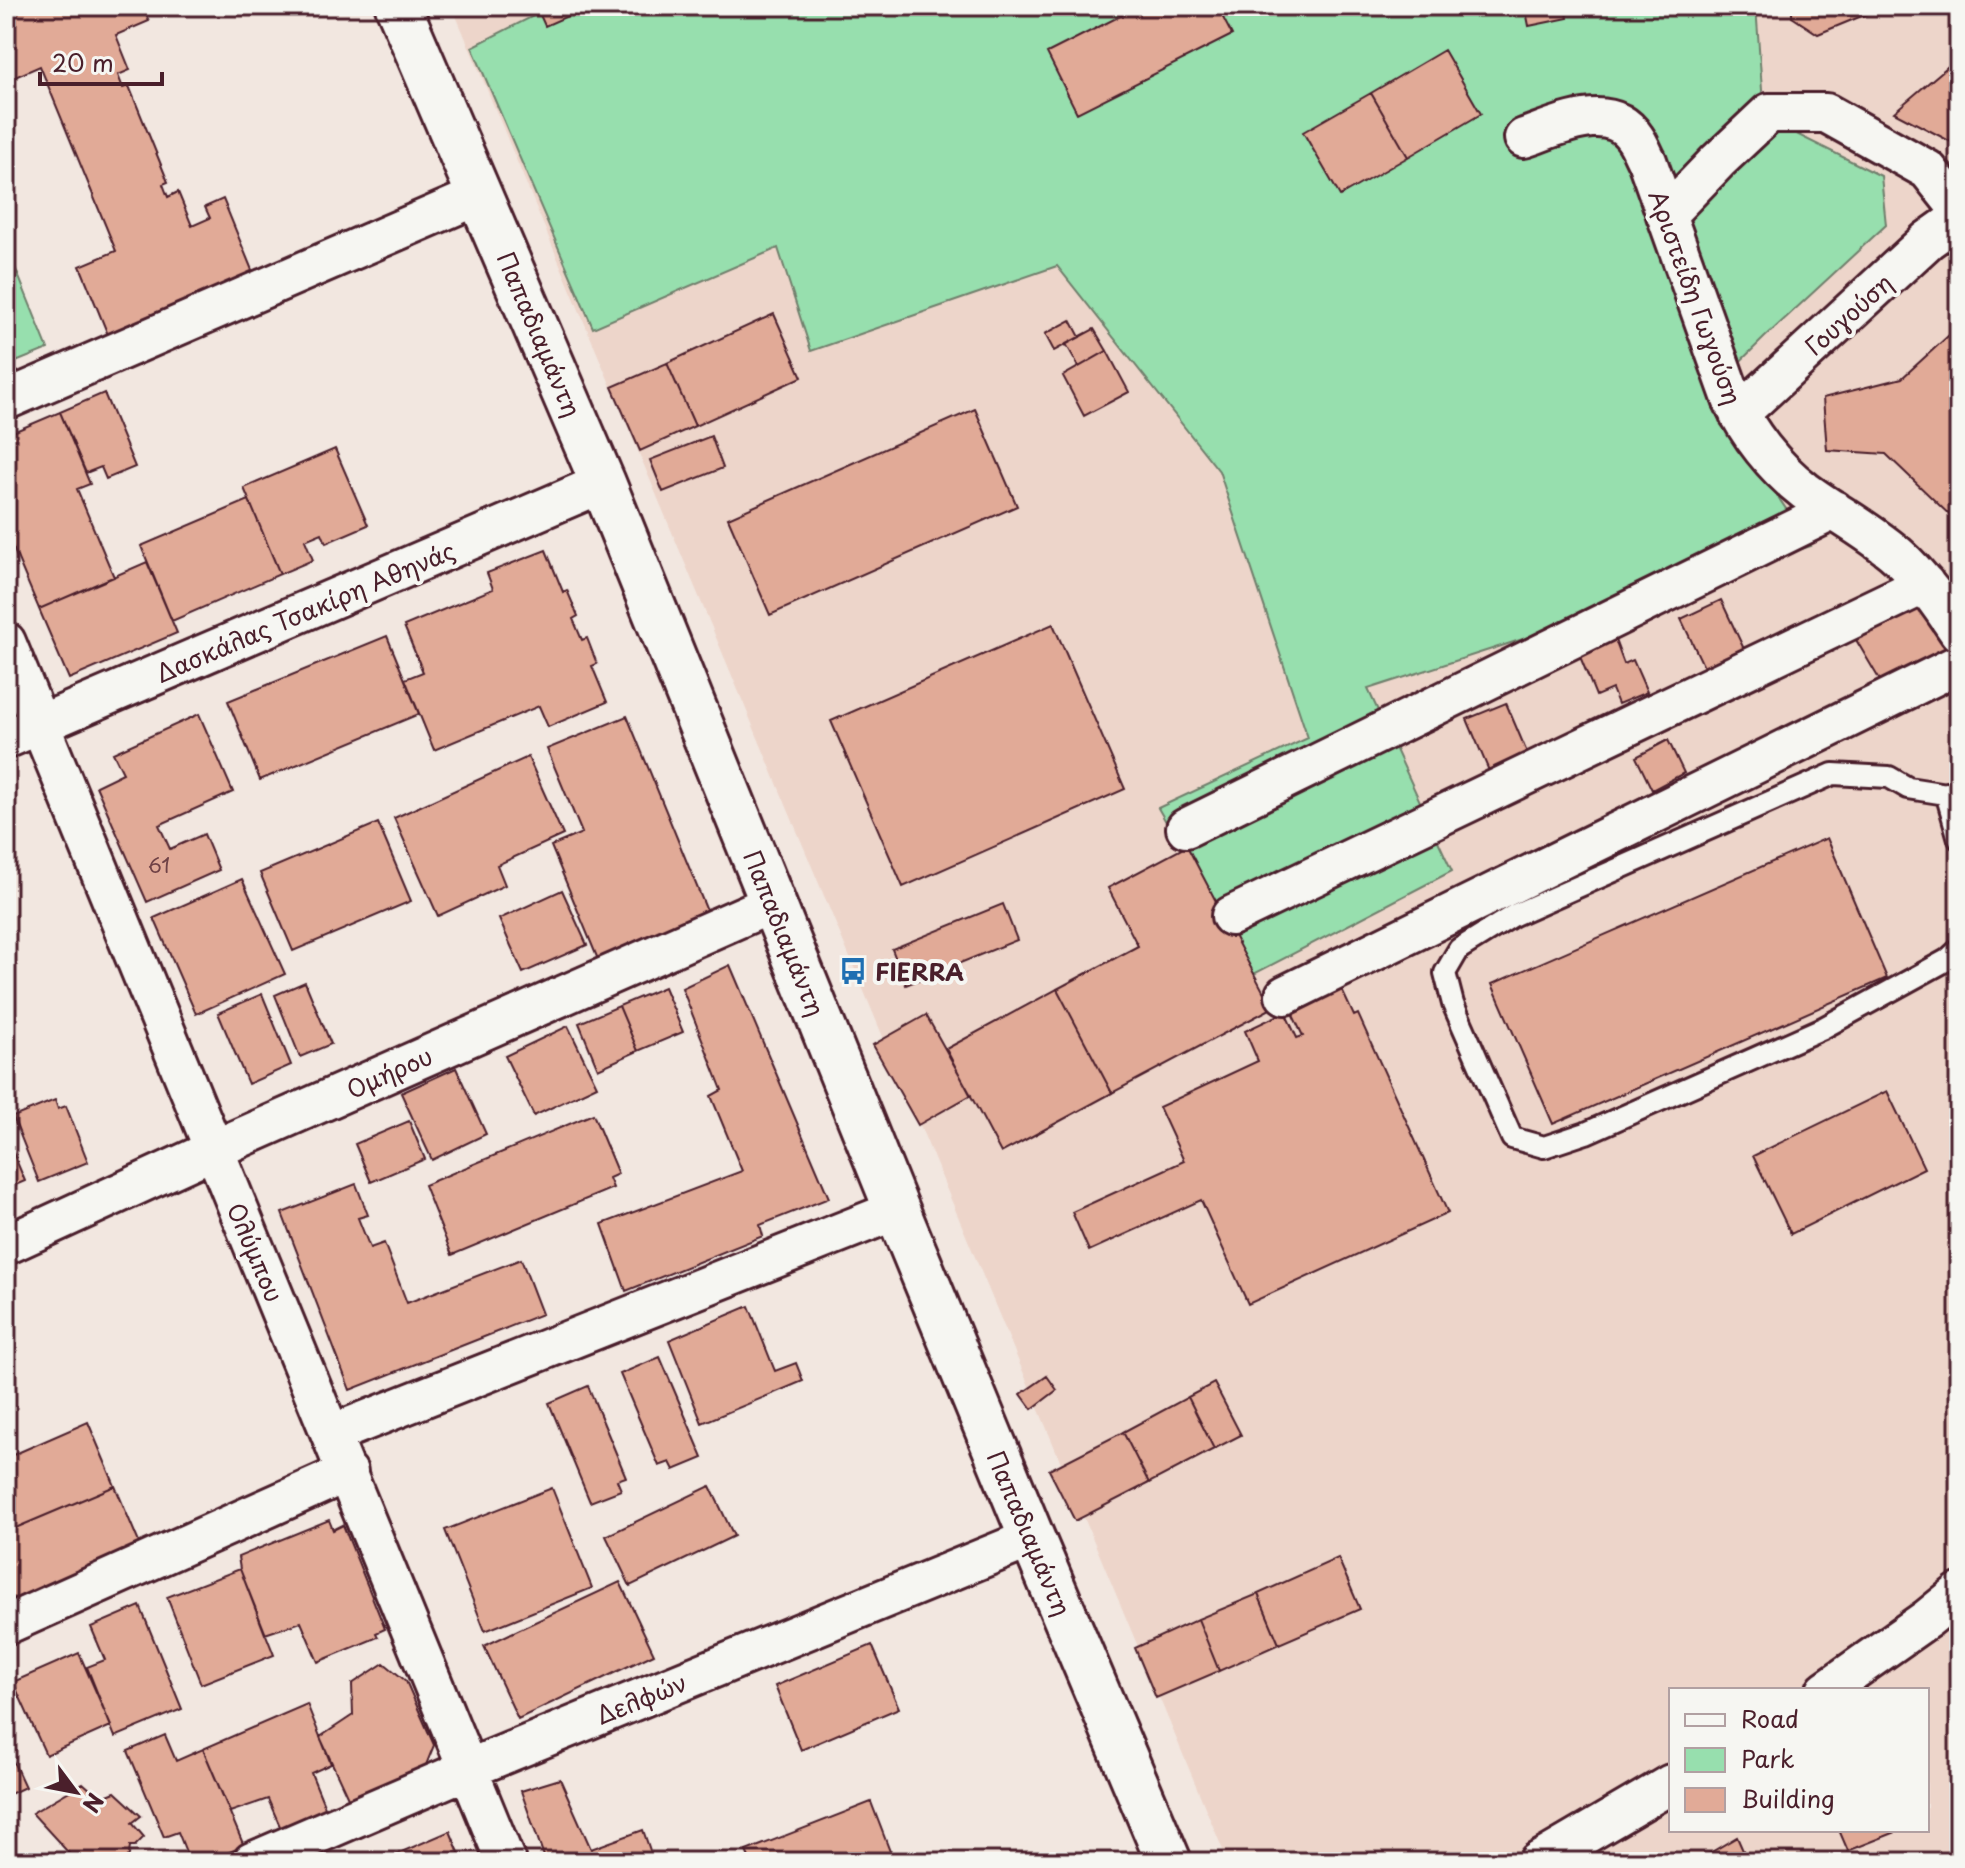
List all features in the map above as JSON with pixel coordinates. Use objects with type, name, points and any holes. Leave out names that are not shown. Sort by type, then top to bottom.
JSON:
[{"type":"street","name":"Παπαδιαμάντη","points":[[398,6],[603,483],[897,1210],[1167,1862]]},
{"type":"street","points":[[1666,215],[1769,113],[1826,113],[1928,170],[1959,209]]},
{"type":"street","name":"Αριστείδη Γωγούση","points":[[1524,138],[1582,119],[1598,117],[1612,119],[1634,136],[1647,161],[1739,414],[1753,437],[1802,489],[1898,556],[1925,584],[1959,632]]},
{"type":"street","points":[[6,400],[480,195]]},
{"type":"street","name":"Γουγούση","points":[[1739,414],[1928,240],[1959,218]]},
{"type":"street","name":"Δασκάλας Τσακίρη Αθηνάς","points":[[22,732],[603,483]]},
{"type":"street","points":[[1186,828],[1834,510]]},
{"type":"street","points":[[1231,916],[1925,584]]},
{"type":"street","name":"Ολύμπου","points":[[6,642],[22,732],[213,1150],[506,1862]]},
{"type":"street","points":[[1285,995],[1959,664]]},
{"type":"street","name":"Ομήρου","points":[[6,1245],[213,1150],[773,903]]},
{"type":"street","points":[[332,1434],[897,1210]]},
{"type":"street","points":[[6,1625],[348,1472]]},
{"type":"street","name":"Δελφών","points":[[252,1862],[468,1769],[1032,1538]]},
{"type":"street","points":[[1829,1688],[1959,1593]]},
{"type":"street","points":[[1538,1862],[1669,1785]]},
{"type":"lane","points":[[1959,839],[1952,795],[1908,788],[1889,777],[1833,774],[1514,915],[1459,949],[1445,973],[1453,1004],[1512,1138],[1544,1147],[1586,1133],[1823,1028],[1947,960],[1959,949]]},
{"type":"shaded area","points":[[452,6],[1959,6],[1959,1862],[1228,1862]]},
{"type":"green space","points":[[553,6],[1756,6],[1764,118],[1881,176],[1886,225],[1708,393],[1811,546],[1368,689],[1452,871],[1254,974],[1158,808],[1308,738],[1219,471],[1057,266],[811,351],[778,248],[593,328],[472,47]]},
{"type":"green space","points":[[6,245],[48,349],[6,366]]},
{"type":"building","points":[[142,6],[149,21],[116,35],[130,70],[118,75],[123,88],[129,86],[168,182],[163,184],[168,197],[178,192],[192,226],[210,218],[205,207],[223,199],[254,275],[108,335],[80,266],[116,251],[40,66],[6,81],[6,8]]},
{"type":"building","points":[[536,6],[590,6],[545,26]]},
{"type":"building","points":[[1140,6],[1217,6],[1232,35],[1077,113],[1047,53]]},
{"type":"building","points":[[1525,6],[1566,6],[1568,18],[1529,26]]},
{"type":"building","points":[[1792,6],[1886,6],[1818,34],[1792,17]]},
{"type":"building","points":[[1444,50],[1481,114],[1408,157],[1371,93]]},
{"type":"building","points":[[1959,57],[1959,146],[1894,112]]},
{"type":"building","points":[[1371,93],[1408,157],[1340,196],[1303,132]]},
{"type":"building","points":[[774,314],[802,377],[695,426],[667,363]]},
{"type":"building","points":[[1071,320],[1080,337],[1054,351],[1045,334]]},
{"type":"building","points":[[1959,326],[1959,524],[1886,454],[1827,450],[1823,398],[1902,378]]},
{"type":"building","points":[[1094,329],[1107,351],[1079,367],[1066,344]]},
{"type":"building","points":[[1107,351],[1129,392],[1084,416],[1063,376]]},
{"type":"building","points":[[667,363],[695,426],[640,451],[612,387]]},
{"type":"building","points":[[104,393],[135,467],[106,479],[101,467],[86,473],[60,412]]},
{"type":"building","points":[[975,409],[1017,506],[770,615],[728,518]]},
{"type":"building","points":[[60,412],[90,484],[77,489],[114,577],[39,609],[6,531],[6,435]]},
{"type":"building","points":[[711,436],[723,468],[663,492],[650,460]]},
{"type":"building","points":[[335,449],[368,525],[326,543],[322,533],[305,540],[313,560],[280,574],[244,488]]},
{"type":"building","points":[[249,500],[280,574],[172,621],[141,546]]},
{"type":"building","points":[[546,550],[563,592],[567,590],[578,616],[573,619],[582,640],[587,638],[597,664],[592,666],[607,702],[548,727],[539,706],[434,750],[405,679],[423,672],[404,626],[493,589],[487,573]]},
{"type":"building","points":[[147,562],[177,633],[69,679],[39,609]]},
{"type":"building","points":[[1721,600],[1751,664],[1712,684],[1681,619]]},
{"type":"building","points":[[1918,601],[1948,652],[1885,689],[1855,638]]},
{"type":"building","points":[[1053,624],[1125,789],[903,887],[831,721]]},
{"type":"building","points":[[387,636],[419,714],[260,780],[228,701]]},
{"type":"building","points":[[1615,640],[1624,664],[1633,660],[1647,692],[1618,704],[1612,689],[1596,696],[1579,654]]},
{"type":"building","points":[[6,667],[23,708],[6,715]]},
{"type":"building","points":[[1506,703],[1531,762],[1492,778],[1467,719]]},
{"type":"building","points":[[199,714],[233,792],[159,825],[170,849],[204,834],[219,870],[147,902],[96,786],[123,773],[113,753]]},
{"type":"building","points":[[627,716],[709,916],[599,962],[551,846],[582,833],[547,749]]},
{"type":"building","points":[[1668,740],[1684,773],[1652,790],[1636,757]]},
{"type":"building","points":[[528,757],[563,835],[497,865],[505,885],[438,916],[394,818]]},
{"type":"building","points":[[378,823],[411,901],[293,951],[260,873]]},
{"type":"building","points":[[1827,838],[1887,978],[1553,1124],[1492,984]]},
{"type":"building","points":[[1187,846],[1272,1008],[1112,1093],[1057,989],[1138,946],[1108,888]]},
{"type":"building","points":[[242,879],[285,974],[196,1014],[154,918]]},
{"type":"building","points":[[562,890],[587,945],[523,973],[499,919]]},
{"type":"building","points":[[1003,904],[1017,940],[906,985],[892,949]]},
{"type":"building","points":[[730,965],[829,1198],[760,1225],[763,1236],[626,1291],[602,1224],[742,1171],[711,1096],[722,1090],[682,988]]},
{"type":"building","points":[[305,982],[331,1044],[300,1057],[275,995]]},
{"type":"building","points":[[664,987],[683,1032],[638,1051],[619,1006]]},
{"type":"building","points":[[1341,988],[1354,1016],[1358,1014],[1448,1213],[1248,1304],[1201,1200],[1089,1251],[1072,1212],[1184,1161],[1159,1107],[1258,1061],[1245,1031],[1285,1012],[1297,1038],[1303,1036],[1291,1011]]},
{"type":"building","points":[[1057,989],[1112,1093],[1001,1153],[946,1049]]},
{"type":"building","points":[[262,994],[291,1065],[248,1084],[218,1013]]},
{"type":"building","points":[[619,1006],[638,1051],[598,1069],[579,1023]]},
{"type":"building","points":[[926,1015],[971,1095],[918,1125],[873,1045]]},
{"type":"building","points":[[568,1026],[597,1086],[534,1116],[505,1056]]},
{"type":"building","points":[[456,1068],[486,1134],[432,1160],[401,1093]]},
{"type":"building","points":[[1887,1091],[1924,1168],[1791,1234],[1753,1156]]},
{"type":"building","points":[[55,1100],[58,1109],[66,1106],[88,1162],[39,1182],[13,1117]]},
{"type":"building","points":[[593,1114],[618,1174],[609,1178],[613,1188],[452,1255],[424,1185]]},
{"type":"building","points":[[409,1121],[425,1159],[371,1182],[355,1144]]},
{"type":"building","points":[[6,1136],[25,1181],[6,1189]]},
{"type":"building","points":[[356,1184],[368,1215],[358,1218],[370,1248],[384,1243],[407,1303],[521,1259],[542,1314],[350,1390],[282,1213]]},
{"type":"building","points":[[749,1306],[775,1371],[796,1363],[803,1381],[702,1423],[669,1340]]},
{"type":"building","points":[[660,1357],[703,1458],[674,1470],[670,1462],[659,1466],[620,1374]]},
{"type":"building","points":[[1047,1376],[1057,1390],[1032,1409],[1021,1394]]},
{"type":"building","points":[[1214,1383],[1241,1435],[1214,1449],[1188,1397]]},
{"type":"building","points":[[588,1386],[626,1477],[617,1480],[621,1490],[590,1502],[549,1403]]},
{"type":"building","points":[[1188,1397],[1214,1449],[1149,1483],[1123,1432]]},
{"type":"building","points":[[88,1422],[115,1486],[6,1532],[6,1458]]},
{"type":"building","points":[[1123,1432],[1149,1483],[1075,1521],[1049,1470]]},
{"type":"building","points":[[115,1486],[143,1552],[6,1613],[6,1532]]},
{"type":"building","points":[[710,1486],[734,1536],[630,1586],[606,1536]]},
{"type":"building","points":[[552,1488],[592,1588],[485,1631],[445,1530]]},
{"type":"building","points":[[329,1520],[333,1530],[343,1525],[385,1629],[376,1633],[378,1637],[318,1662],[301,1622],[265,1634],[238,1557]]},
{"type":"building","points":[[1338,1558],[1360,1609],[1279,1644],[1258,1594]]},
{"type":"building","points":[[240,1569],[274,1655],[201,1684],[167,1597]]},
{"type":"building","points":[[620,1582],[654,1654],[518,1719],[484,1646]]},
{"type":"building","points":[[1258,1594],[1279,1644],[1219,1671],[1198,1619]]},
{"type":"building","points":[[140,1606],[182,1709],[115,1737],[87,1667],[105,1660],[91,1627]]},
{"type":"building","points":[[1198,1619],[1219,1671],[1156,1698],[1135,1648]]},
{"type":"building","points":[[872,1645],[899,1708],[801,1750],[775,1686]]},
{"type":"building","points":[[79,1653],[111,1726],[46,1755],[13,1682]]},
{"type":"building","points":[[384,1663],[406,1681],[434,1745],[424,1770],[349,1800],[320,1737],[353,1715],[352,1684]]},
{"type":"building","points":[[307,1704],[331,1764],[311,1773],[327,1812],[282,1831],[268,1799],[230,1812],[203,1749]]},
{"type":"building","points":[[165,1735],[176,1761],[203,1749],[244,1846],[206,1862],[190,1862],[178,1832],[164,1837],[128,1751]]},
{"type":"building","points":[[6,1746],[25,1787],[6,1796]]},
{"type":"building","points":[[560,1779],[591,1849],[643,1830],[654,1862],[546,1862],[521,1791]]},
{"type":"building","points":[[83,1783],[100,1798],[115,1792],[141,1816],[132,1823],[144,1837],[135,1846],[130,1846],[124,1862],[77,1862],[32,1813]]},
{"type":"building","points":[[871,1802],[894,1862],[751,1862],[746,1851]]},
{"type":"building","points":[[450,1831],[463,1862],[394,1862],[392,1856]]},
{"type":"building","points":[[1840,1832],[1896,1832],[1848,1851]]},
{"type":"building","points":[[1737,1837],[1748,1862],[1695,1862]]},
{"type":"place","name":"FIERRA","points":[[853,971]]}]
